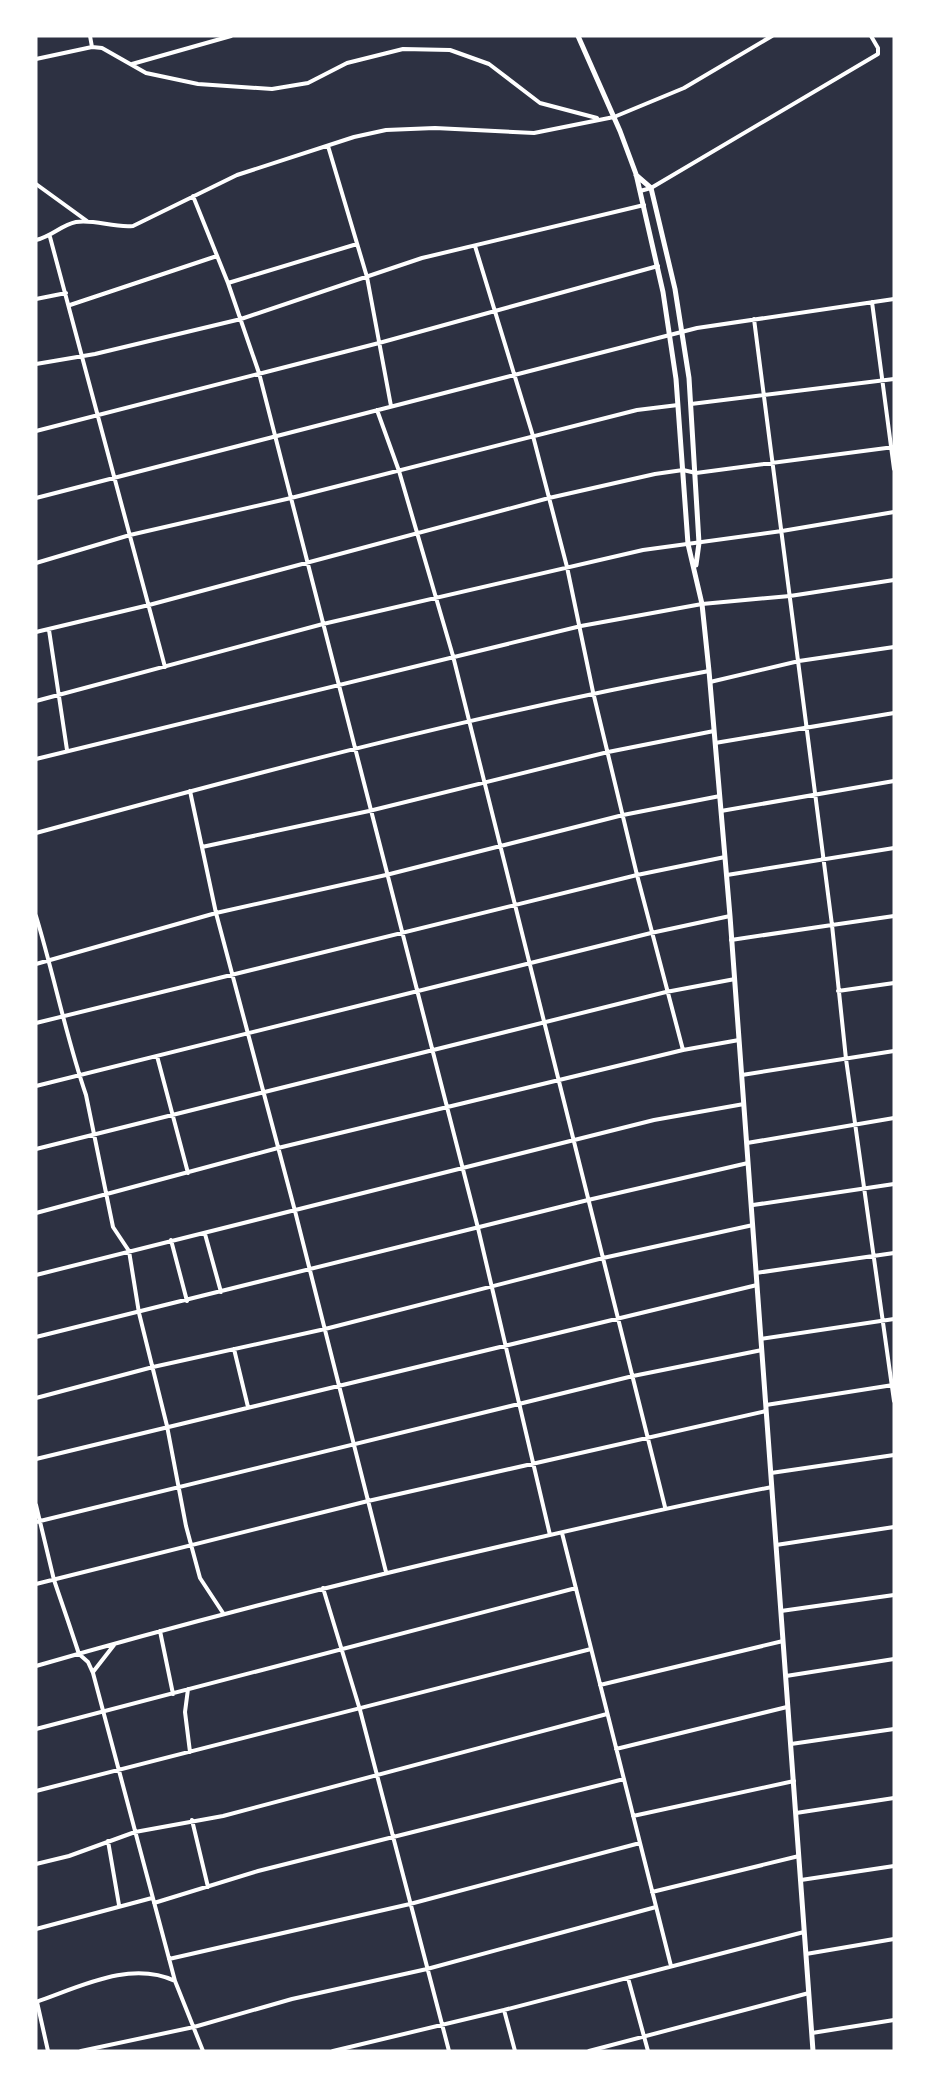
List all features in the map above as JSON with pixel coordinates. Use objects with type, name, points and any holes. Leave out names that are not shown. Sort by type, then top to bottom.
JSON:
[{"type":"street","points":[[90,36],[92,47]]},
{"type":"street","points":[[131,64],[231,36]]},
{"type":"street","points":[[578,36],[614,117],[636,174],[644,206],[670,335],[678,405],[688,544],[696,570],[702,604],[753,1205],[756,1274],[813,2051]]},
{"type":"street","points":[[36,240],[51,237],[72,223],[87,221],[117,228],[133,226],[237,175],[354,136],[386,130],[435,128],[534,133],[597,118],[614,117],[684,88],[772,36]]},
{"type":"street","points":[[640,191],[651,188],[878,54],[878,48],[871,36]]},
{"type":"street","points":[[36,59],[92,47],[102,48],[146,73],[198,84],[272,89],[308,84],[348,63],[403,49],[450,50],[489,64],[540,103],[597,118]]},
{"type":"street","points":[[328,146],[367,277],[391,406]]},
{"type":"street","points":[[636,174],[651,188],[667,249],[681,332],[691,404],[696,473],[699,543],[696,570]]},
{"type":"street","points":[[36,184],[87,221]]},
{"type":"street","points":[[193,196],[228,283],[259,372],[369,811],[478,1228],[550,1535]]},
{"type":"street","points":[[36,364],[241,319],[422,258],[644,206]]},
{"type":"street","points":[[51,237],[165,667]]},
{"type":"street","points":[[228,283],[357,244]]},
{"type":"street","points":[[475,246],[533,436],[567,567],[593,692],[651,933],[683,1050]]},
{"type":"street","points":[[70,305],[217,256]]},
{"type":"street","points":[[36,431],[379,343],[657,266]]},
{"type":"street","points":[[36,299],[66,292]]},
{"type":"street","points":[[36,498],[681,332],[894,299]]},
{"type":"street","points":[[872,302],[893,448],[894,470]]},
{"type":"street","points":[[754,319],[832,925],[846,1059],[894,1401]]},
{"type":"street","points":[[691,404],[894,379]]},
{"type":"street","points":[[36,563],[130,535],[291,498],[637,410],[678,405]]},
{"type":"street","points":[[377,410],[399,471],[453,656],[665,1507]]},
{"type":"street","points":[[36,632],[149,605],[549,498],[683,471],[696,473],[893,448]]},
{"type":"street","points":[[36,701],[322,624],[643,550],[782,531],[894,512]]},
{"type":"street","points":[[36,759],[581,626],[702,604],[790,596],[894,580]]},
{"type":"street","points":[[49,630],[67,750]]},
{"type":"street","points":[[710,682],[799,661],[894,646]]},
{"type":"street","points":[[36,832],[469,720],[593,692],[709,671]]},
{"type":"street","points":[[715,742],[894,713]]},
{"type":"street","points":[[202,847],[369,811],[608,752],[714,731]]},
{"type":"street","points":[[721,811],[894,781]]},
{"type":"street","points":[[190,791],[216,913],[296,1211],[386,1572]]},
{"type":"street","points":[[36,964],[216,913],[386,875],[623,815],[720,796]]},
{"type":"street","points":[[726,875],[894,848]]},
{"type":"street","points":[[36,1023],[637,875],[725,857]]},
{"type":"street","points":[[36,916],[65,1015],[78,1076],[86,1095],[113,1227],[129,1251],[139,1313],[167,1426],[191,1546],[200,1578],[223,1613]]},
{"type":"street","points":[[36,1086],[417,994],[651,933],[730,916]]},
{"type":"street","points":[[731,940],[894,916]]},
{"type":"street","points":[[36,1149],[666,992],[735,979]]},
{"type":"street","points":[[838,991],[894,982]]},
{"type":"street","points":[[36,1213],[278,1148],[683,1050],[739,1040]]},
{"type":"street","points":[[742,1075],[894,1051]]},
{"type":"street","points":[[157,1056],[188,1173]]},
{"type":"street","points":[[36,1275],[693,1111],[744,1104]]},
{"type":"street","points":[[747,1143],[894,1118]]},
{"type":"street","points":[[36,1337],[588,1200],[749,1163]]},
{"type":"street","points":[[753,1205],[894,1184]]},
{"type":"street","points":[[36,1398],[153,1366],[325,1329],[603,1258],[754,1225]]},
{"type":"street","points":[[205,1234],[221,1292]]},
{"type":"street","points":[[171,1240],[187,1300]]},
{"type":"street","points":[[756,1274],[894,1253]]},
{"type":"street","points":[[36,1459],[76,1452],[167,1426],[340,1387],[618,1317],[757,1285]]},
{"type":"street","points":[[761,1339],[894,1319]]},
{"type":"street","points":[[234,1349],[248,1407]]},
{"type":"street","points":[[38,1521],[633,1376],[762,1350]]},
{"type":"street","points":[[36,1584],[368,1501],[766,1408],[893,1385]]},
{"type":"street","points":[[771,1473],[894,1455]]},
{"type":"street","points":[[36,1666],[323,1587],[562,1533],[665,1507],[772,1487]]},
{"type":"street","points":[[36,1505],[54,1580],[79,1654],[88,1662],[93,1673],[175,1981],[203,2051]]},
{"type":"street","points":[[776,1545],[894,1527]]},
{"type":"street","points":[[562,1533],[671,1966]]},
{"type":"street","points":[[323,1587],[360,1710],[449,2051]]},
{"type":"street","points":[[36,1729],[576,1588]]},
{"type":"street","points":[[781,1611],[894,1595]]},
{"type":"street","points":[[160,1631],[173,1694]]},
{"type":"street","points":[[600,1685],[783,1641]]},
{"type":"street","points":[[93,1673],[115,1644]]},
{"type":"street","points":[[36,1791],[591,1650]]},
{"type":"street","points":[[786,1676],[894,1659]]},
{"type":"street","points":[[188,1689],[185,1712],[189,1752]]},
{"type":"street","points":[[616,1749],[788,1707]]},
{"type":"street","points":[[36,1864],[69,1856],[135,1832],[240,1812],[376,1773],[607,1714]]},
{"type":"street","points":[[791,1744],[894,1729]]},
{"type":"street","points":[[36,1929],[119,1905],[153,1900],[208,1887],[258,1871],[624,1779]]},
{"type":"street","points":[[633,1816],[794,1781]]},
{"type":"street","points":[[796,1813],[894,1798]]},
{"type":"street","points":[[192,1820],[208,1887]]},
{"type":"street","points":[[108,1841],[119,1905]]},
{"type":"street","points":[[169,1959],[410,1904],[640,1843]]},
{"type":"street","points":[[652,1892],[799,1856]]},
{"type":"street","points":[[801,1880],[894,1866]]},
{"type":"street","points":[[81,2051],[194,2027],[292,1999],[427,1969],[656,1907]]},
{"type":"street","points":[[333,2051],[442,2023],[504,2010],[805,1931]]},
{"type":"street","points":[[806,1954],[894,1939]]},
{"type":"street","points":[[48,2051],[36,2002],[128,1972],[159,1973],[175,1981]]},
{"type":"street","points":[[628,1978],[648,2051]]},
{"type":"street","points":[[589,2051],[809,1993]]},
{"type":"street","points":[[504,2010],[514,2051]]},
{"type":"street","points":[[812,2033],[894,2020]]}]
